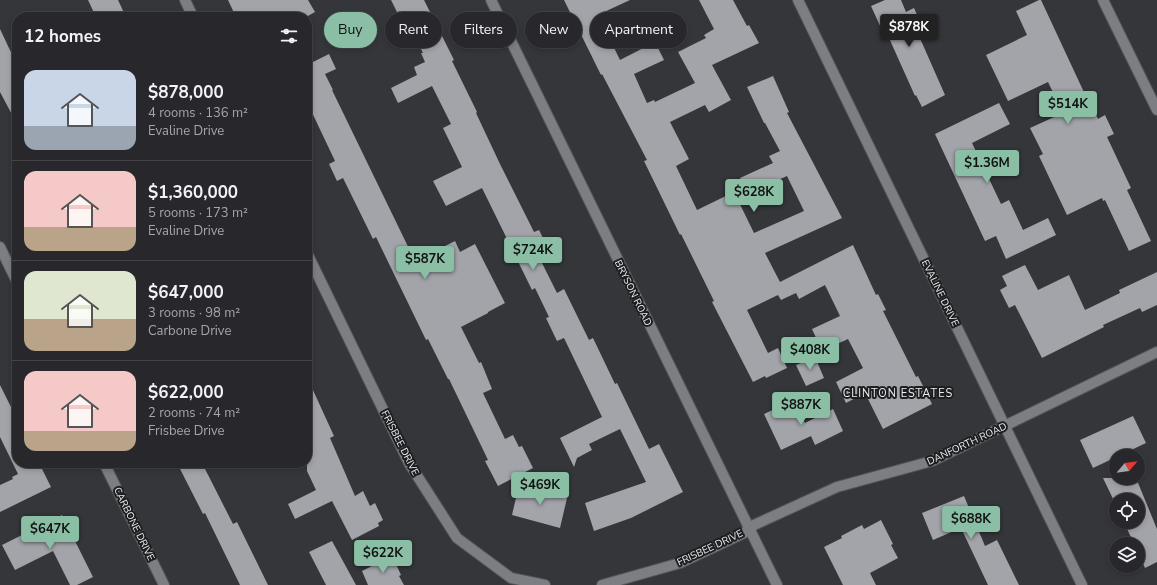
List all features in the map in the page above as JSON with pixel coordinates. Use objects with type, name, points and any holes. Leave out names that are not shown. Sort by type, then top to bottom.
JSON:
[{"type":"street","points":[[185,0],[191,12]]},
{"type":"street","name":"BRYSON ROAD","points":[[491,0],[777,585]]},
{"type":"street","name":"EVALINE DRIVE","points":[[798,0],[1082,585]]},
{"type":"street","points":[[1103,0],[1157,110]]},
{"type":"street","points":[[0,247],[12,272]]},
{"type":"street","name":"FRISBEE DRIVE","points":[[312,263],[408,463],[457,538],[511,578],[545,585]]},
{"type":"street","name":"DANFORTH ROAD","points":[[749,529],[754,525],[837,488],[932,461],[1157,352]]},
{"type":"street","name":"CARBONE DRIVE","points":[[106,468],[164,585]]},
{"type":"street","name":"FRISBEE DRIVE","points":[[602,585],[680,563],[744,533],[749,529]]},
{"type":"building","points":[[88,0],[118,0],[124,12],[94,12]]},
{"type":"building","points":[[228,0],[308,0],[315,12],[312,14],[312,12],[234,12]]},
{"type":"building","points":[[391,0],[424,0],[430,12],[397,12]]},
{"type":"building","points":[[564,0],[630,0],[604,12],[590,12],[590,48],[614,48],[620,60],[643,48],[658,48],[664,60],[634,74],[647,103],[654,100],[655,102],[695,83],[678,52],[706,38],[704,35],[714,29],[699,0],[733,0],[747,26],[749,25],[759,43],[712,65],[731,100],[709,112],[705,105],[670,122],[689,159],[676,166],[697,210],[734,192],[754,233],[804,211],[787,176],[747,194],[740,178],[773,163],[769,156],[780,151],[764,123],[747,87],[773,76],[789,112],[787,113],[842,218],[765,253],[780,282],[853,245],[876,295],[878,294],[886,310],[883,311],[916,377],[918,376],[932,404],[883,429],[865,393],[846,403],[836,382],[863,368],[848,339],[822,351],[812,329],[840,316],[825,285],[799,299],[796,293],[781,300],[778,295],[747,310],[768,353],[778,348],[787,368],[766,378],[765,376],[753,382],[712,302],[714,301],[644,161],[647,160],[582,36],[582,12],[570,12]]},
{"type":"building","points":[[885,0],[901,0],[906,12],[914,8],[925,33],[919,36],[945,95],[922,107],[916,95],[915,96],[889,38],[886,39],[871,6]]},
{"type":"building","points":[[1041,0],[1089,103],[1090,102],[1098,119],[1105,115],[1114,134],[1107,137],[1131,188],[1127,190],[1151,241],[1129,251],[1105,200],[1103,201],[1102,198],[1067,215],[1039,156],[1043,154],[1030,128],[1063,113],[1048,82],[1008,101],[986,55],[1027,35],[1016,11]]},
{"type":"building","points":[[0,29],[12,54],[12,115],[0,92]]},
{"type":"building","points":[[442,36],[454,60],[452,61],[477,112],[476,113],[534,232],[539,230],[552,256],[541,261],[557,293],[564,289],[589,340],[593,338],[615,384],[617,383],[649,449],[659,444],[683,492],[631,518],[594,531],[585,503],[646,482],[620,429],[589,444],[592,450],[577,458],[574,467],[560,438],[602,417],[564,338],[557,341],[546,318],[549,317],[535,288],[532,290],[482,188],[446,206],[433,181],[462,167],[443,128],[451,124],[432,86],[398,103],[391,88],[417,75],[414,67],[425,62],[421,53],[423,53],[420,48],[442,48]]},
{"type":"building","points":[[329,54],[336,69],[325,74],[415,261],[455,241],[460,252],[475,244],[505,303],[461,327],[479,363],[481,362],[492,389],[483,393],[505,439],[513,435],[519,447],[522,446],[533,468],[498,486],[485,461],[488,460],[449,379],[428,339],[426,340],[376,237],[373,239],[343,178],[337,181],[329,164],[335,161],[312,113],[312,62]]},
{"type":"building","points":[[999,103],[1010,124],[972,143],[1001,204],[1009,200],[1023,230],[1048,218],[1056,235],[1006,259],[996,236],[985,241],[935,134]]},
{"type":"building","points":[[1025,265],[1038,290],[1069,275],[1085,310],[1120,293],[1119,290],[1157,272],[1157,305],[1142,312],[1140,308],[1103,325],[1104,327],[1042,358],[1015,305],[1009,308],[1000,290],[1007,286],[1002,276]]},
{"type":"building","points":[[815,357],[824,378],[806,386],[796,365]]},
{"type":"building","points":[[0,385],[12,409],[12,462],[0,437]]},
{"type":"building","points":[[312,388],[334,436],[330,438],[355,496],[363,491],[370,506],[375,503],[383,520],[378,523],[379,526],[352,540],[332,501],[295,519],[288,504],[316,490],[307,468],[312,468]]},
{"type":"building","points":[[794,400],[805,423],[833,409],[843,431],[815,445],[811,436],[781,450],[764,414]]},
{"type":"building","points":[[1133,416],[1146,443],[1133,449],[1109,449],[1109,460],[1093,468],[1080,440]]},
{"type":"building","points":[[15,468],[42,468],[51,487],[0,512],[0,485],[13,479],[12,477],[18,474]]},
{"type":"building","points":[[180,468],[205,468],[233,524],[237,522],[268,585],[240,585],[205,513],[203,514]]},
{"type":"building","points":[[1103,478],[1109,478],[1109,485],[1139,485],[1142,493],[1110,493]]},
{"type":"building","points":[[519,485],[567,498],[560,528],[512,515]]},
{"type":"building","points":[[964,496],[985,546],[997,540],[1019,585],[988,585],[961,528],[933,540],[922,513]]},
{"type":"building","points":[[1145,500],[1157,529],[1157,562],[1145,568],[1145,537],[1131,537],[1127,529],[1145,529]]},
{"type":"building","points":[[62,515],[93,577],[77,585],[70,585],[53,551],[15,570],[2,545]]},
{"type":"building","points":[[881,520],[898,558],[870,573],[876,585],[843,585],[824,547],[842,538],[841,536],[862,525],[864,529]]},
{"type":"building","points":[[332,541],[356,585],[326,585],[309,552]]},
{"type":"building","points":[[393,558],[401,575],[399,576],[404,585],[368,585],[362,571],[384,560],[385,562]]},
{"type":"district","name":"CLINTON ESTATES","points":[[898,393]]}]
